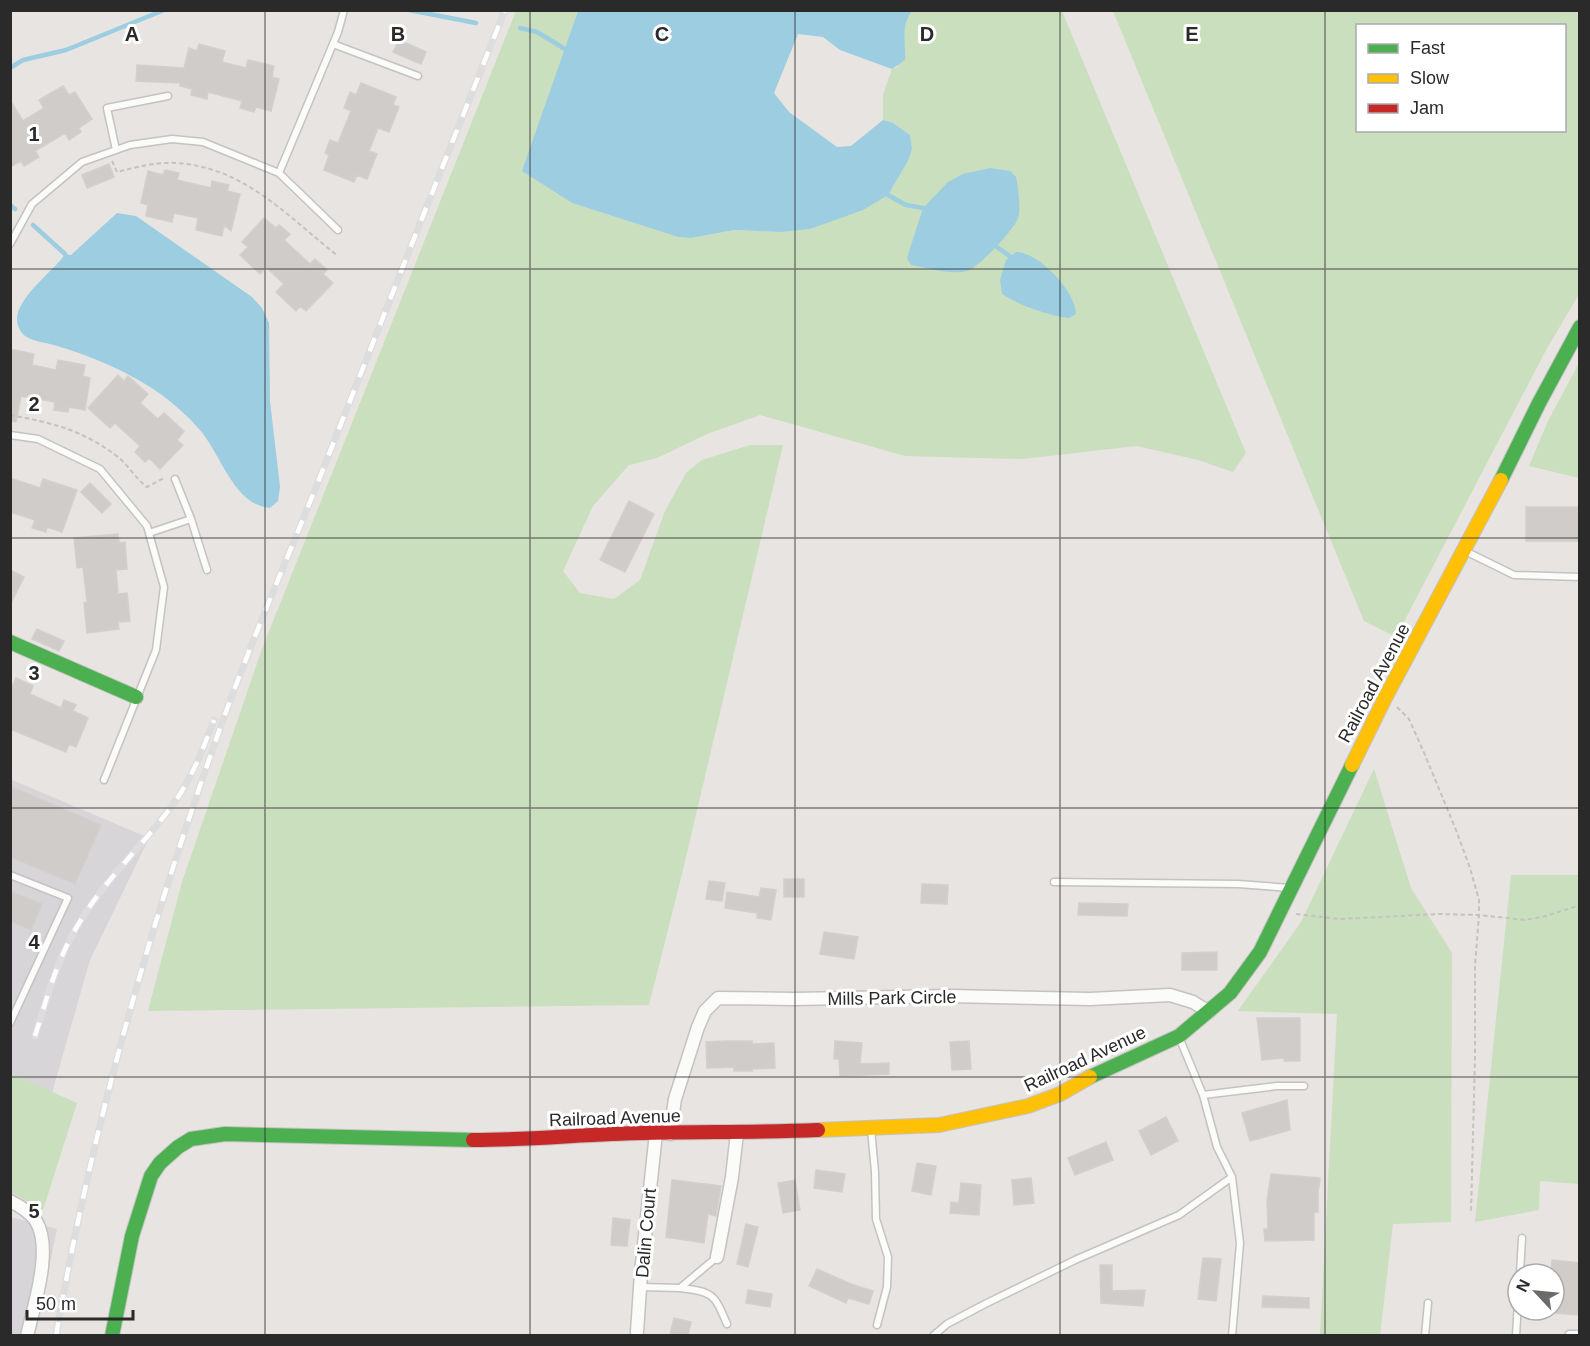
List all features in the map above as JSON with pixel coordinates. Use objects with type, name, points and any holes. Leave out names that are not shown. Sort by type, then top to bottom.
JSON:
[{"type":"street","name":"Railroad Avenue","points":[[112,1335],[132,1236],[145,1190],[160,1163],[178,1147],[191,1140],[225,1134],[516,1140],[656,1133],[736,1133],[939,1125],[1028,1106],[1060,1094],[1104,1070],[1179,1036],[1230,993],[1252,965],[1281,913],[1291,888],[1385,698],[1580,327]]},
{"type":"street","points":[[10,642],[136,698]]},
{"type":"street","name":"Mills Park Circle","points":[[670,1134],[675,1099],[698,1027],[705,1011],[718,998],[950,996],[1090,999],[1170,995],[1192,1002],[1209,1011]]},
{"type":"street","name":"Dalin Court","points":[[638,1332],[641,1272],[656,1133]]},
{"type":"street","points":[[717,1257],[732,1177],[736,1133]]},
{"type":"street","points":[[10,1201],[34,1219],[41,1231],[42,1259],[27,1335]]},
{"type":"lane","points":[[279,173],[333,44],[344,10]]},
{"type":"lane","points":[[333,44],[418,76]]},
{"type":"lane","points":[[112,151],[107,108],[168,96]]},
{"type":"lane","points":[[10,244],[32,204],[82,162],[130,145],[172,138],[202,142],[279,173],[338,230]]},
{"type":"lane","points":[[10,435],[38,438],[100,469],[147,526],[164,587],[156,650],[104,780]]},
{"type":"lane","points":[[175,479],[207,570]]},
{"type":"lane","points":[[149,533],[190,519]]},
{"type":"lane","points":[[1463,551],[1514,575],[1580,577]]},
{"type":"lane","points":[[10,875],[68,898],[10,1023]]},
{"type":"lane","points":[[1054,882],[1238,884],[1291,888]]},
{"type":"lane","points":[[1179,1036],[1203,1095],[1217,1147],[1232,1177],[1240,1242],[1232,1335]]},
{"type":"lane","points":[[1203,1095],[1277,1086],[1304,1086]]},
{"type":"lane","points":[[870,1128],[875,1172],[876,1219],[888,1257],[887,1287],[878,1325]]},
{"type":"lane","points":[[933,1335],[947,1324],[1005,1294],[1075,1260],[1179,1215],[1232,1177]]},
{"type":"lane","points":[[1521,1262],[1522,1238]]},
{"type":"lane","points":[[680,1288],[717,1257]]},
{"type":"lane","points":[[641,1287],[680,1288],[709,1293],[717,1300],[727,1324]]},
{"type":"lane","points":[[1425,1335],[1428,1303]]},
{"type":"lane","points":[[1569,1335],[1580,1334]]},
{"type":"path","points":[[112,151],[117,172],[156,164],[176,163],[211,170],[238,179],[259,191],[338,256]]},
{"type":"path","points":[[10,415],[52,423],[80,433],[117,456],[147,486],[173,474],[175,479]]},
{"type":"path","points":[[1385,698],[1409,719],[1470,868],[1479,900],[1475,966],[1471,1213]]},
{"type":"path","points":[[1281,913],[1339,919],[1439,914],[1525,920],[1580,905]]},
{"type":"shaded area","points":[[10,779],[149,838],[90,960],[52,1093],[11,1073]]},
{"type":"shaded area","points":[[10,1217],[57,1229],[35,1335],[11,1335]]},
{"type":"green space","points":[[516,11],[578,11],[523,171],[572,203],[678,237],[691,238],[734,230],[782,232],[810,229],[888,195],[908,161],[912,149],[910,135],[893,123],[883,120],[883,95],[892,69],[897,67],[905,50],[903,37],[906,19],[912,11],[1062,11],[1246,453],[1233,472],[1198,460],[1137,446],[1022,459],[905,456],[760,415],[707,434],[657,458],[629,465],[593,506],[563,571],[580,593],[614,599],[640,580],[665,511],[686,473],[702,460],[750,445],[783,445],[649,1005],[148,1011],[182,882],[262,649]]},
{"type":"green space","points":[[1113,11],[1579,11],[1579,294],[1545,352],[1396,637],[1364,621]]},
{"type":"green space","points":[[1579,363],[1579,478],[1529,466],[1548,421]]},
{"type":"green space","points":[[1374,769],[1411,888],[1452,953],[1451,1222],[1393,1224],[1380,1335],[1320,1335],[1337,1014],[1238,1011],[1301,922]]},
{"type":"green space","points":[[1511,875],[1579,875],[1579,1184],[1540,1181],[1539,1210],[1475,1222]]},
{"type":"green space","points":[[10,1073],[77,1103],[43,1210],[11,1192]]},
{"type":"water","points":[[578,11],[912,11],[905,29],[905,60],[892,69],[840,50],[823,37],[798,34],[774,93],[789,112],[837,147],[851,146],[883,120],[893,123],[910,135],[912,149],[908,161],[888,195],[863,210],[810,229],[782,232],[734,230],[691,238],[678,237],[572,203],[522,171]]},
{"type":"water","points":[[990,168],[1010,171],[1016,177],[1019,214],[1003,239],[987,256],[967,271],[947,272],[911,265],[907,258],[923,208],[948,182],[963,174]]},
{"type":"water","points":[[117,213],[136,216],[252,297],[262,308],[269,323],[270,401],[280,487],[278,501],[270,508],[257,505],[246,498],[237,488],[199,429],[162,395],[136,378],[108,365],[80,353],[28,338],[21,332],[17,318],[25,298],[33,288],[65,254],[71,255]]},
{"type":"water","points":[[1016,252],[1035,259],[1055,275],[1070,295],[1076,314],[1069,318],[1052,315],[1002,294],[1000,280],[1006,260]]},
{"type":"building","points":[[399,40],[426,52],[421,64],[393,52]]},
{"type":"building","points":[[199,44],[225,51],[222,62],[246,68],[248,60],[274,66],[272,77],[279,79],[271,111],[256,107],[254,112],[240,108],[242,101],[208,92],[207,99],[191,95],[192,89],[180,86],[180,83],[136,81],[137,65],[184,68],[189,48],[197,51]]},
{"type":"building","points":[[361,83],[396,97],[393,105],[399,107],[389,132],[378,128],[369,151],[377,154],[367,179],[357,175],[354,182],[324,170],[329,155],[325,153],[330,140],[338,143],[351,111],[344,108],[350,92],[356,95]]},
{"type":"building","points":[[63,86],[69,95],[75,92],[92,119],[79,128],[81,132],[69,140],[65,133],[35,151],[39,157],[24,166],[21,161],[10,167],[10,100],[23,121],[44,108],[39,100]]},
{"type":"building","points":[[109,164],[114,177],[87,188],[82,175]]},
{"type":"building","points":[[165,170],[179,173],[177,180],[211,188],[212,181],[229,185],[227,191],[240,194],[231,231],[224,225],[222,236],[196,230],[198,218],[174,213],[172,222],[146,216],[148,205],[141,203],[148,171],[163,175]]},
{"type":"building","points":[[264,218],[276,228],[279,225],[290,234],[284,240],[310,264],[315,259],[327,270],[323,274],[333,283],[306,311],[300,306],[296,311],[276,292],[284,284],[266,267],[260,274],[240,255],[248,247],[242,242]]},
{"type":"building","points":[[10,349],[34,354],[32,365],[56,370],[58,360],[85,365],[83,376],[90,378],[85,410],[69,407],[68,412],[54,410],[55,402],[21,396],[16,422],[10,421]]},
{"type":"building","points":[[118,375],[124,381],[128,376],[148,394],[140,403],[158,419],[164,413],[184,431],[177,440],[183,445],[160,469],[149,458],[145,462],[135,452],[140,446],[115,423],[110,428],[88,408]]},
{"type":"building","points":[[10,478],[40,488],[43,479],[77,490],[62,532],[47,527],[46,532],[32,528],[35,520],[10,512]]},
{"type":"building","points":[[90,483],[111,504],[102,513],[81,492]]},
{"type":"building","points":[[629,501],[654,514],[625,572],[600,560]]},
{"type":"building","points":[[1526,507],[1580,507],[1580,541],[1526,541]]},
{"type":"building","points":[[118,534],[119,543],[125,542],[127,569],[116,570],[118,594],[127,593],[130,621],[118,622],[119,629],[87,633],[84,603],[87,602],[83,567],[77,568],[74,538]]},
{"type":"building","points":[[10,570],[24,577],[10,605]]},
{"type":"building","points":[[37,629],[64,641],[59,651],[32,639]]},
{"type":"building","points":[[16,678],[33,686],[30,694],[61,708],[64,700],[76,705],[73,711],[88,718],[76,747],[69,744],[66,752],[10,729],[10,684],[13,685]]},
{"type":"building","points":[[10,786],[101,825],[75,884],[10,857]]},
{"type":"building","points":[[784,879],[804,879],[804,897],[784,897]]},
{"type":"building","points":[[709,881],[725,883],[722,901],[706,899]]},
{"type":"building","points":[[922,884],[948,885],[947,904],[921,903]]},
{"type":"building","points":[[761,888],[776,890],[771,920],[757,918],[757,913],[725,908],[727,892],[759,897]]},
{"type":"building","points":[[10,891],[42,904],[31,930],[10,921]]},
{"type":"building","points":[[1079,903],[1128,904],[1127,916],[1078,915]]},
{"type":"building","points":[[824,932],[858,937],[854,959],[820,954]]},
{"type":"building","points":[[1217,952],[1217,970],[1182,970],[1182,953]]},
{"type":"building","points":[[1257,1018],[1300,1018],[1300,1061],[1284,1061],[1284,1058],[1262,1060]]},
{"type":"building","points":[[752,1041],[752,1044],[774,1043],[775,1068],[734,1071],[734,1067],[707,1068],[706,1042]]},
{"type":"building","points":[[835,1041],[862,1043],[860,1064],[889,1063],[889,1074],[840,1076],[839,1059],[834,1059]]},
{"type":"building","points":[[969,1041],[971,1069],[952,1070],[950,1042]]},
{"type":"building","points":[[1287,1100],[1290,1130],[1250,1141],[1242,1113]]},
{"type":"building","points":[[1166,1117],[1178,1141],[1151,1155],[1139,1131]]},
{"type":"building","points":[[1106,1142],[1113,1160],[1075,1175],[1068,1158]]},
{"type":"building","points":[[917,1163],[936,1166],[931,1195],[912,1191]]},
{"type":"building","points":[[816,1170],[845,1174],[842,1192],[814,1188]]},
{"type":"building","points":[[1271,1174],[1320,1178],[1318,1212],[1314,1212],[1314,1240],[1265,1241],[1264,1229],[1268,1229],[1267,1201]]},
{"type":"building","points":[[1031,1178],[1034,1203],[1014,1205],[1012,1180]]},
{"type":"building","points":[[672,1180],[721,1186],[716,1216],[708,1214],[704,1243],[666,1237]]},
{"type":"building","points":[[795,1180],[800,1210],[783,1213],[778,1183]]},
{"type":"building","points":[[961,1183],[981,1185],[979,1215],[950,1213],[951,1202],[959,1203]]},
{"type":"building","points":[[613,1218],[630,1220],[627,1246],[611,1245]]},
{"type":"building","points":[[746,1224],[758,1227],[748,1267],[737,1264]]},
{"type":"building","points":[[1203,1258],[1221,1259],[1216,1301],[1198,1299]]},
{"type":"building","points":[[1552,1260],[1580,1263],[1580,1315],[1566,1314],[1566,1262],[1552,1262]]},
{"type":"building","points":[[1100,1265],[1112,1265],[1112,1291],[1145,1290],[1143,1306],[1101,1303]]},
{"type":"building","points":[[817,1269],[873,1291],[869,1304],[848,1298],[846,1303],[809,1286]]},
{"type":"building","points":[[748,1290],[772,1294],[770,1307],[746,1303]]},
{"type":"building","points":[[1263,1296],[1309,1298],[1309,1308],[1262,1307]]},
{"type":"building","points":[[674,1318],[691,1322],[688,1335],[670,1335]]},
{"type":"waterway","points":[[10,68],[23,60],[66,50],[164,10]]},
{"type":"waterway","points":[[409,10],[476,23]]},
{"type":"waterway","points":[[520,28],[537,32],[565,49]]},
{"type":"waterway","points":[[888,195],[906,205],[923,208]]},
{"type":"waterway","points":[[10,205],[15,209]]},
{"type":"waterway","points":[[33,225],[65,254]]},
{"type":"waterway","points":[[997,247],[1011,257]]},
{"type":"railway","points":[[56,1336],[70,1260],[104,1108],[145,958],[192,810],[241,673],[505,10]]},
{"type":"railway","points":[[35,1036],[53,979],[71,938],[88,909],[162,818],[186,784],[214,720]]},
{"type":"traffic: fast","points":[[1501,480],[1580,327]]},
{"type":"traffic: fast","points":[[10,642],[136,697]]},
{"type":"traffic: fast","points":[[1090,1077],[1179,1036],[1230,993],[1260,952],[1352,765]]},
{"type":"traffic: fast","points":[[112,1336],[132,1236],[151,1176],[160,1163],[191,1139],[225,1134],[473,1140]]},
{"type":"traffic: slow","points":[[1352,765],[1501,480]]},
{"type":"traffic: slow","points":[[818,1130],[939,1125],[1028,1106],[1060,1094],[1090,1077]]},
{"type":"traffic: jam","points":[[473,1140],[637,1133],[818,1130]]}]
